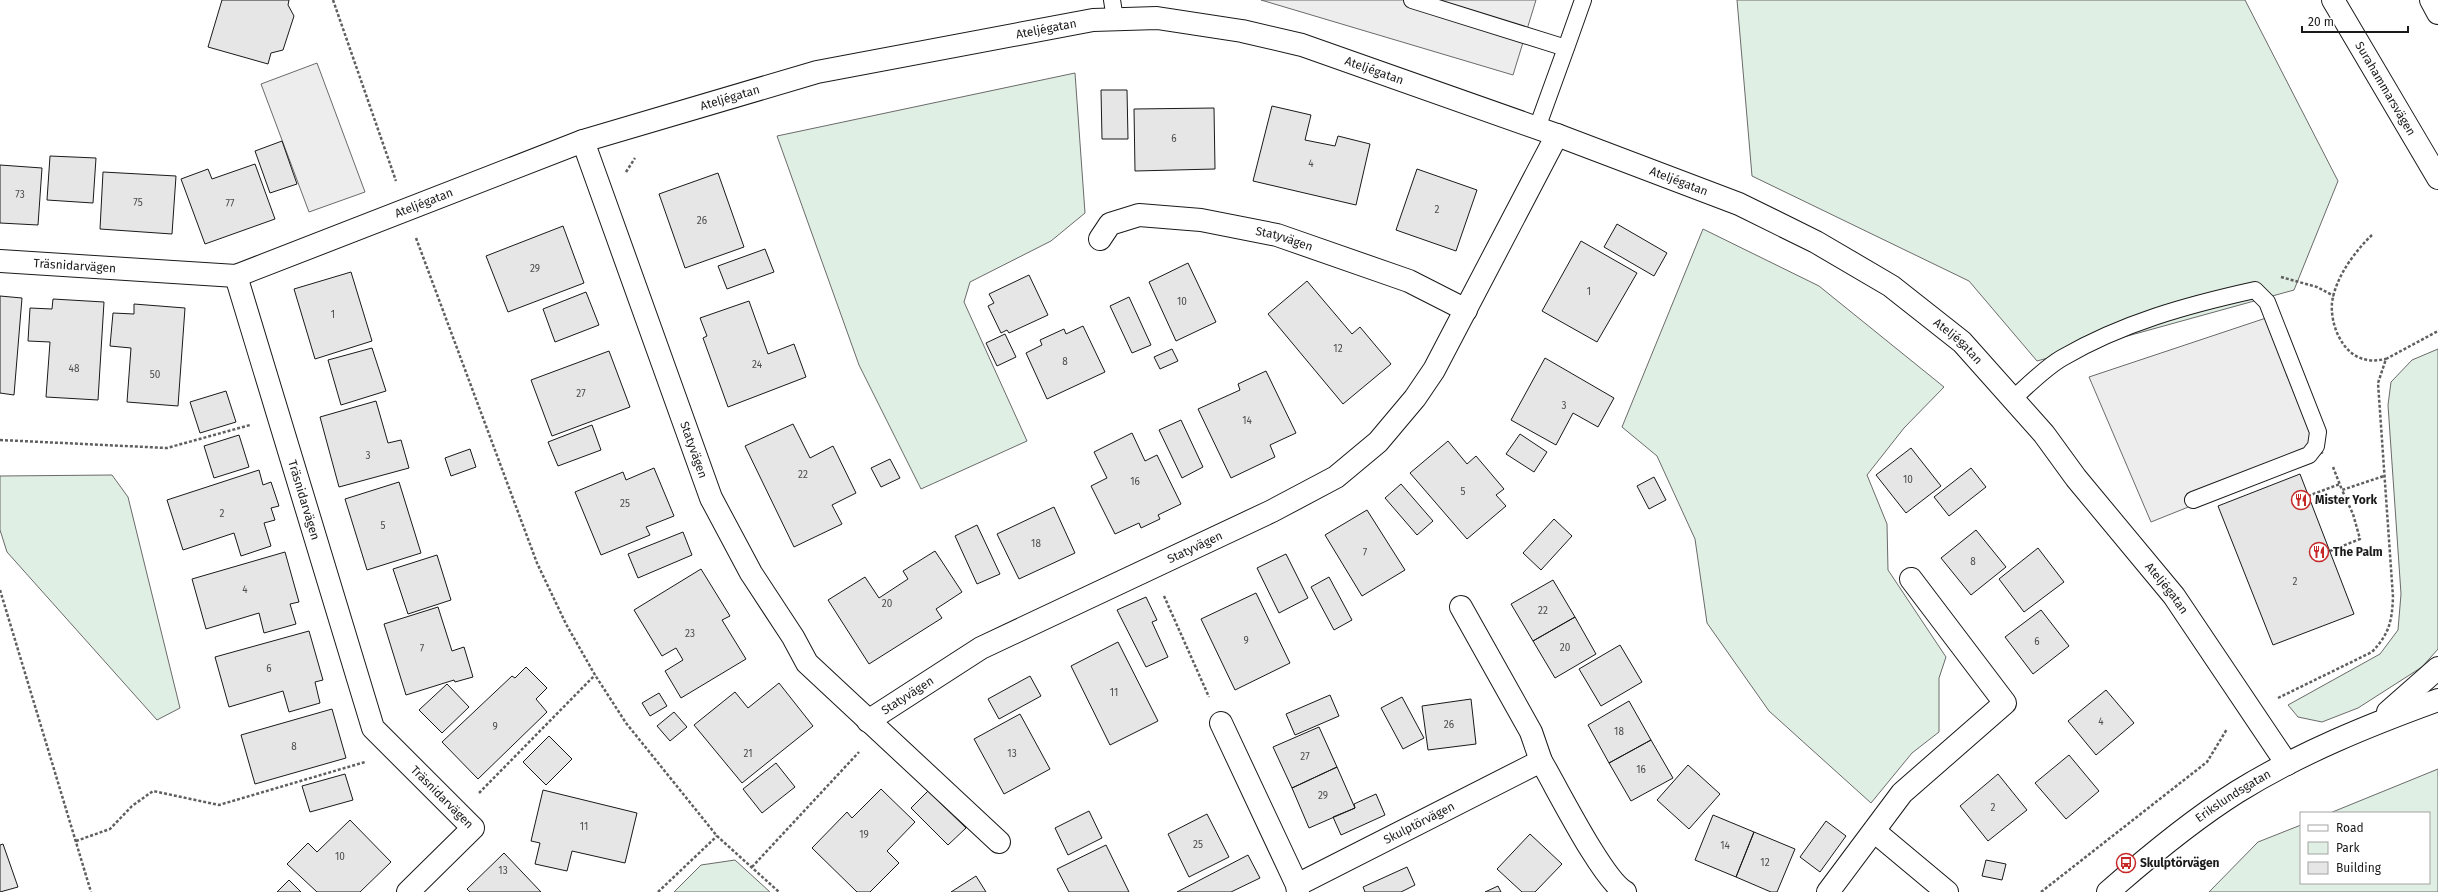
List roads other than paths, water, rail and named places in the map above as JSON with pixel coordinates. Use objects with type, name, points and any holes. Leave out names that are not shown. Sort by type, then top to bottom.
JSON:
[{"type":"street","name":"Surahammarsvägen","points":[[2333,0],[2438,178]]},
{"type":"street","points":[[2431,0],[2438,13]]},
{"type":"street","name":"Ateljégatan","points":[[236,276],[407,211],[583,141],[817,72],[1093,20],[1114,9],[1157,18],[1242,31],[1302,45],[1557,135],[1739,204],[1816,242],[1891,286],[1962,342],[2012,398],[2174,596],[2287,764]]},
{"type":"street","name":"Statyvägen","points":[[868,722],[981,648],[1272,511],[1336,477],[1378,442],[1415,398],[1434,370],[1557,135]]},
{"type":"street","name":"Statyvägen","points":[[583,141],[711,498],[751,573],[793,638],[807,663],[855,706],[868,722],[999,842]]},
{"type":"street","name":"Statyvägen","points":[[1100,239],[1110,224],[1139,215],[1201,220],[1277,235],[1409,281],[1466,310]]},
{"type":"street","name":"Träsnidarvägen","points":[[0,261],[236,276],[373,728],[473,828],[408,892]]},
{"type":"street","points":[[1828,892],[1902,793],[2005,703],[1911,579]]},
{"type":"street","points":[[1461,608],[1531,732],[1541,761],[1590,848],[1618,888],[1625,892]]},
{"type":"street","name":"Erikslundsgatan","points":[[2374,723],[2423,684],[2438,668]]},
{"type":"street","name":"Erikslundsgatan","points":[[2108,892],[2157,849],[2237,793],[2287,764],[2374,723],[2438,700]]},
{"type":"street","name":"Skulptörvägen","points":[[1221,723],[1298,888],[1541,761]]},
{"type":"street","points":[[1874,831],[1947,892]]},
{"type":"lane","points":[[1412,0],[1566,48]]},
{"type":"lane","points":[[1537,128],[1583,0]]},
{"type":"lane","points":[[2012,398],[2061,359],[2117,330],[2193,303],[2255,290],[2267,302],[2304,396],[2318,432],[2316,446],[2309,455],[2193,500]]},
{"type":"place","name":"Mister York","points":[[2301,500]]},
{"type":"place","name":"The Palm","points":[[2319,552]]},
{"type":"place","name":"Skulptörvägen","points":[[2126,863]]}]
